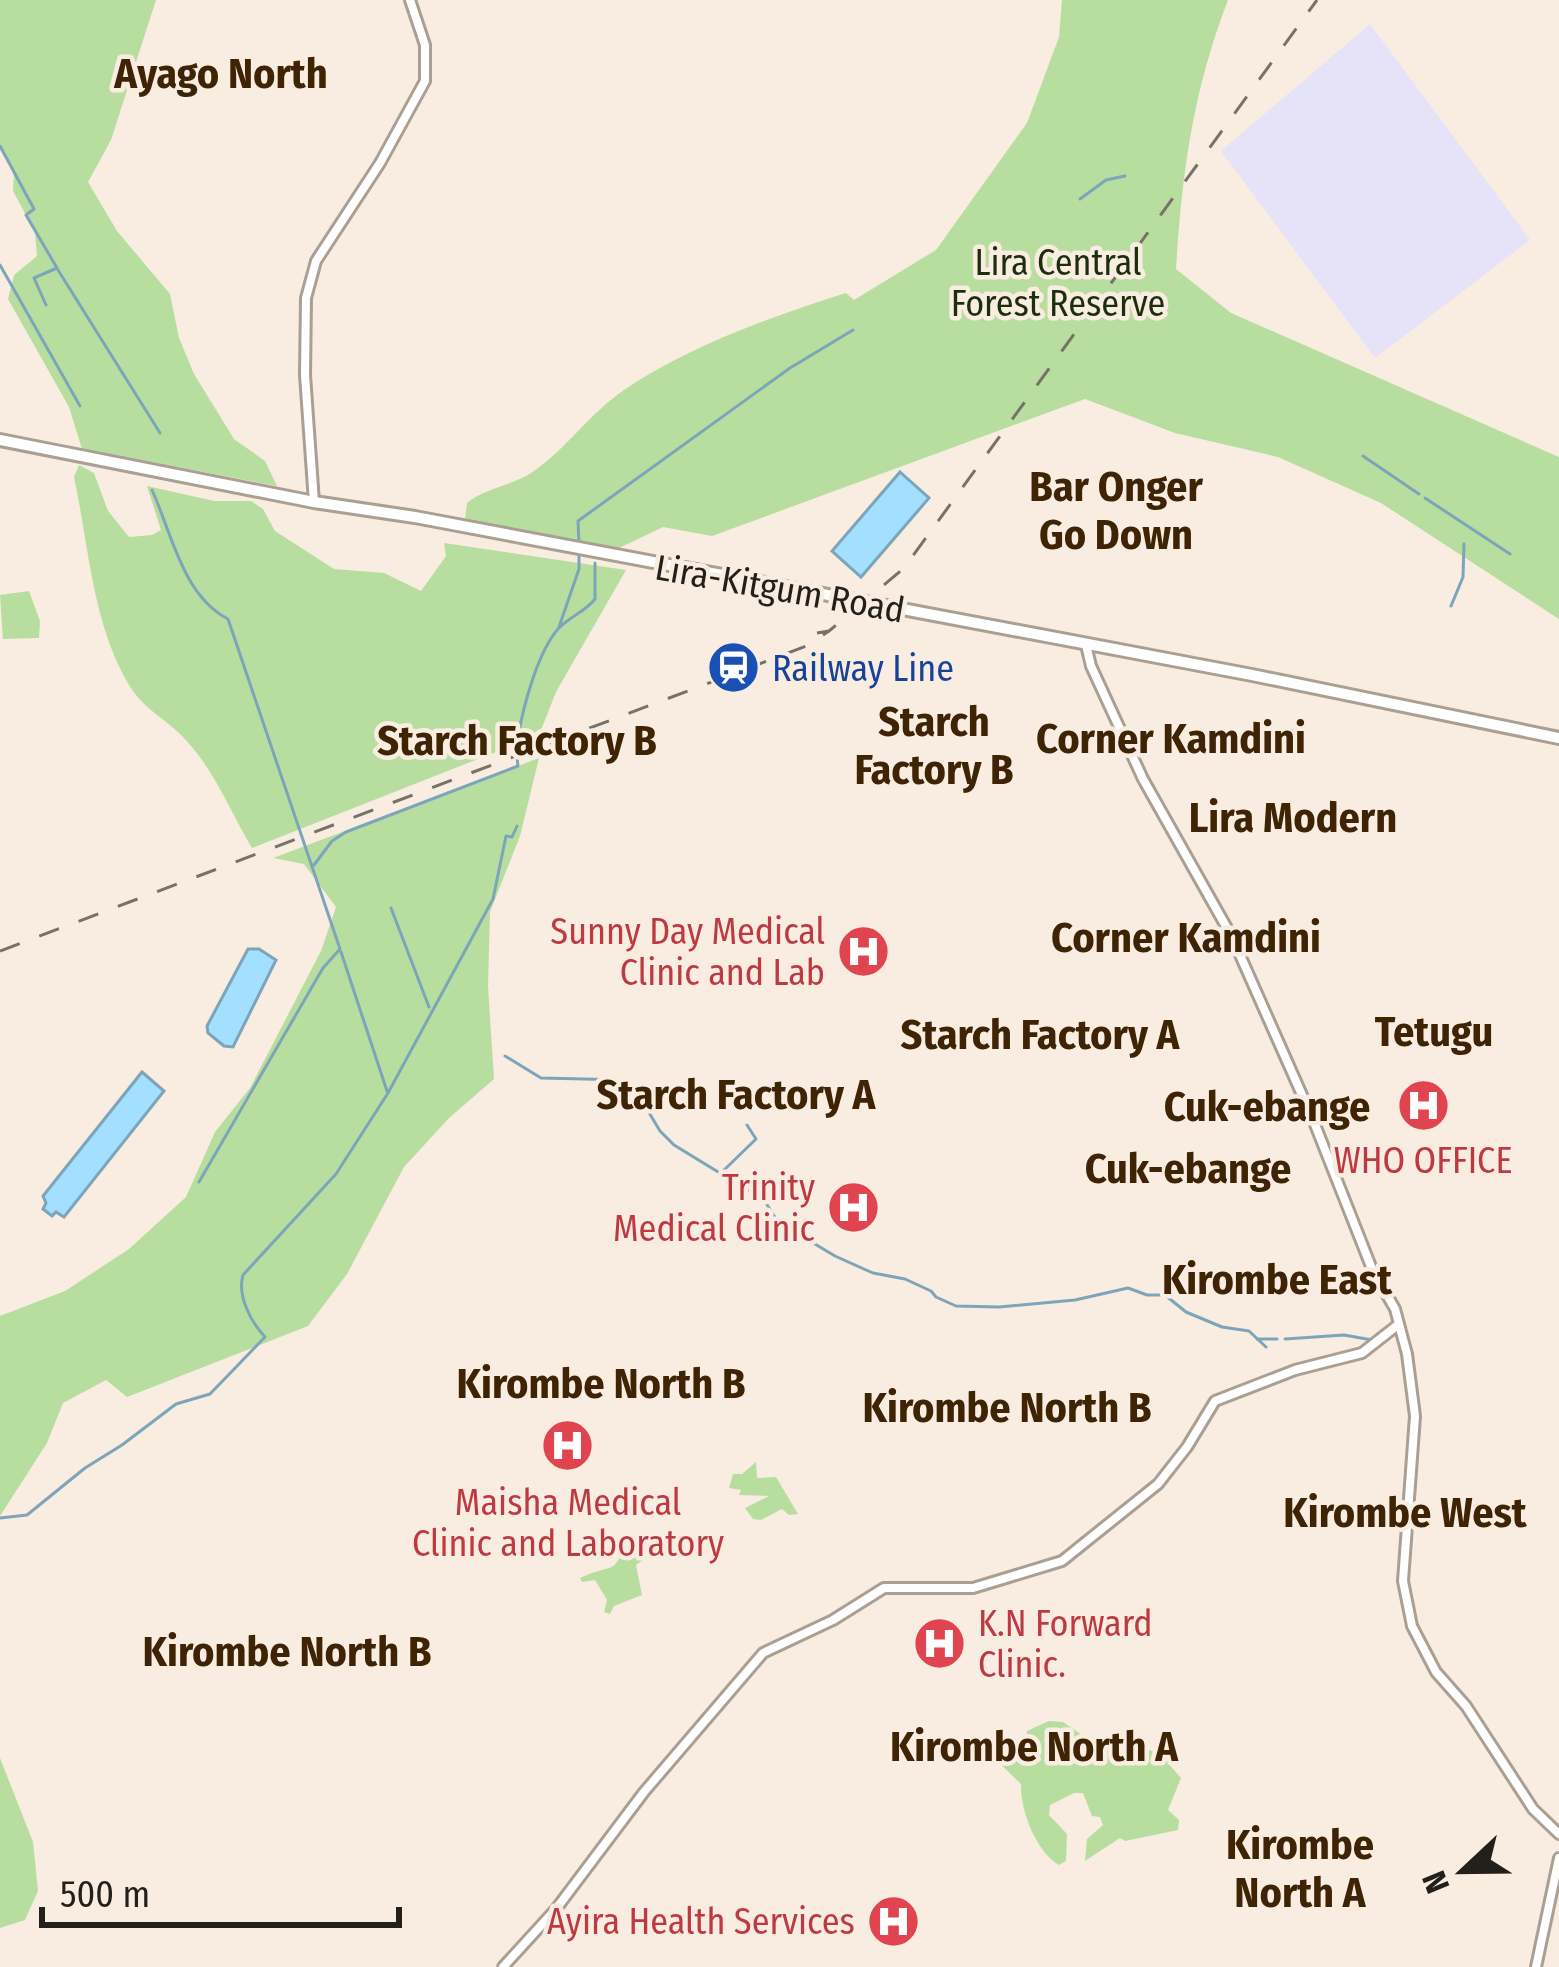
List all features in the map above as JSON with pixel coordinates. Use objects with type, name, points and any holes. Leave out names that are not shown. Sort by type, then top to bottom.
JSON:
[{"type":"main road","name":"Lira-Kitgum Road","points":[[0,440],[1559,738]]},
{"type":"street","points":[[314,502],[305,298],[316,260],[380,163],[425,80],[425,45],[410,0]]},
{"type":"street","points":[[1086,645],[1091,667],[1143,778],[1221,915],[1266,1011],[1399,1324],[1415,1417],[1403,1581],[1412,1626],[1436,1672],[1466,1706],[1533,1809],[1559,1834]]},
{"type":"street","points":[[503,1967],[556,1909],[644,1792],[763,1653],[833,1620],[884,1588],[973,1588],[1062,1562],[1158,1484],[1215,1401],[1295,1370],[1362,1353],[1399,1324]]},
{"type":"street","points":[[1536,1967],[1559,1858]]},
{"type":"shaded area","points":[[1370,24],[1530,240],[1375,358],[1221,151]]},
{"type":"green space","points":[[0,0],[156,0],[111,140],[88,182],[117,231],[170,294],[179,338],[194,374],[234,439],[265,461],[277,486],[82,449],[69,407],[8,299],[14,275],[37,256],[35,232],[13,191],[14,173],[0,144]]},
{"type":"green space","name":"Lira Central Forest Reserve","points":[[1062,0],[1228,0],[1191,132],[1176,269],[1231,313],[1559,457],[1559,619],[1381,503],[1278,457],[1175,433],[1085,399],[712,536],[663,527],[617,549],[465,519],[467,503],[534,471],[612,399],[649,374],[703,346],[789,312],[846,293],[854,300],[936,250],[1027,123],[1059,37]]},
{"type":"green space","points":[[79,465],[94,473],[108,511],[129,537],[161,530],[147,486],[214,501],[251,501],[263,509],[275,531],[334,569],[384,573],[421,591],[446,556],[444,543],[626,570],[556,692],[539,735],[252,848],[204,762],[141,701],[117,661],[93,584],[74,477]]},
{"type":"green space","points":[[29,591],[40,621],[39,638],[3,639],[0,595]]},
{"type":"green space","points":[[539,758],[520,836],[490,912],[488,986],[494,1079],[404,1167],[347,1274],[308,1326],[127,1397],[106,1380],[63,1403],[47,1443],[0,1516],[0,1316],[65,1291],[129,1249],[186,1197],[215,1132],[250,1088],[321,951],[336,907],[304,864],[273,858]]},
{"type":"green space","points":[[756,1462],[757,1478],[776,1477],[798,1514],[789,1515],[782,1509],[753,1519],[745,1508],[769,1496],[739,1495],[741,1490],[729,1488],[733,1474],[742,1474]]},
{"type":"green space","points":[[630,1534],[651,1536],[654,1552],[636,1565],[642,1595],[614,1606],[610,1614],[604,1612],[607,1600],[595,1580],[582,1582],[580,1578],[612,1566]]},
{"type":"green space","points":[[1049,1721],[1063,1722],[1088,1739],[1114,1733],[1132,1758],[1150,1750],[1162,1756],[1181,1778],[1168,1810],[1179,1820],[1178,1830],[1125,1841],[1120,1838],[1085,1861],[1087,1839],[1103,1825],[1100,1817],[1092,1816],[1083,1793],[1074,1793],[1050,1805],[1049,1815],[1067,1834],[1066,1861],[1059,1865],[1051,1859],[1031,1829],[1021,1784],[996,1760],[1025,1747],[1027,1731]]},
{"type":"green space","points":[[0,1758],[33,1842],[38,1891],[25,1920],[0,1928]]},
{"type":"water","points":[[900,472],[929,498],[861,577],[832,551]]},
{"type":"water","points":[[248,949],[259,949],[276,960],[233,1047],[224,1046],[208,1033],[207,1026]]},
{"type":"water","points":[[142,1072],[164,1091],[64,1217],[56,1212],[52,1216],[43,1209],[43,1196]]},
{"type":"waterway","points":[[0,146],[34,209],[26,215],[57,268],[34,278],[46,305]]},
{"type":"waterway","points":[[1080,199],[1106,180],[1125,176]]},
{"type":"waterway","points":[[0,265],[80,406]]},
{"type":"waterway","points":[[58,270],[160,433]]},
{"type":"waterway","points":[[579,544],[578,521],[790,368],[853,330]]},
{"type":"waterway","points":[[1363,456],[1419,494]]},
{"type":"waterway","points":[[152,490],[189,580],[228,619],[340,949],[323,968],[199,1182]]},
{"type":"waterway","points":[[1425,498],[1510,554]]},
{"type":"waterway","points":[[1451,606],[1463,577],[1464,544]]},
{"type":"waterway","points":[[559,627],[579,569],[579,554]]},
{"type":"waterway","points":[[314,865],[332,841],[346,832],[518,766],[519,734],[534,675],[558,629],[595,599],[595,563]]},
{"type":"waterway","points":[[0,1518],[27,1515],[176,1404],[210,1394],[265,1337],[246,1308],[243,1275],[336,1174],[388,1093],[493,899],[506,836],[512,837],[517,826]]},
{"type":"waterway","points":[[391,908],[429,1007]]},
{"type":"waterway","points":[[341,952],[387,1091]]},
{"type":"waterway","points":[[505,1056],[541,1078],[628,1080]]},
{"type":"waterway","points":[[632,1084],[674,1145],[764,1200],[778,1222],[873,1273],[905,1279],[956,1306],[1075,1300],[1128,1288],[1165,1295],[1186,1312],[1222,1327],[1249,1331],[1266,1347]]},
{"type":"waterway","points":[[722,1172],[756,1139],[747,1125]]},
{"type":"waterway","points":[[1285,1339],[1344,1335],[1372,1340]]},
{"type":"waterway","points":[[1257,1339],[1277,1339]]},
{"type":"railway","points":[[817,633],[829,631],[904,568],[1317,0]]},
{"type":"railway","points":[[0,951],[806,646],[829,631]]},
{"type":"place","name":"Railway Line","points":[[733,668]]},
{"type":"place","name":"Sunny Day Medical Clinic and Lab","points":[[864,952]]},
{"type":"place","name":"WHO OFFICE","points":[[1423,1105]]},
{"type":"place","name":"Trinity Medical Clinic","points":[[854,1208]]},
{"type":"place","name":"Maisha Medical Clinic and Laboratory","points":[[568,1446]]},
{"type":"place","name":"K.N Forward Clinic.","points":[[939,1644]]},
{"type":"place","name":"Ayira Health Services","points":[[894,1921]]},
{"type":"district","name":"Ayago North","points":[[221,73]]},
{"type":"district","name":"Bar Onger Go Down","points":[[1116,510]]},
{"type":"district","name":"Corner Kamdini","points":[[1171,738]]},
{"type":"district","name":"Starch Factory B","points":[[517,740]]},
{"type":"district","name":"Starch Factory B","points":[[934,746]]},
{"type":"district","name":"Lira Modern","points":[[1293,817]]},
{"type":"district","name":"Corner Kamdini","points":[[1186,937]]},
{"type":"district","name":"Tetugu","points":[[1434,1031]]},
{"type":"district","name":"Starch Factory A","points":[[1040,1034]]},
{"type":"district","name":"Starch Factory A","points":[[736,1094]]},
{"type":"district","name":"Cuk-ebange","points":[[1267,1106]]},
{"type":"district","name":"Cuk-ebange","points":[[1188,1168]]},
{"type":"district","name":"Kirombe East","points":[[1277,1279]]},
{"type":"district","name":"Kirombe North B","points":[[601,1383]]},
{"type":"district","name":"Kirombe North B","points":[[1007,1407]]},
{"type":"district","name":"Kirombe West","points":[[1405,1512]]},
{"type":"district","name":"Kirombe North B","points":[[287,1651]]},
{"type":"district","name":"Kirombe North A","points":[[1034,1746]]},
{"type":"district","name":"Kirombe North A","points":[[1300,1868]]}]
